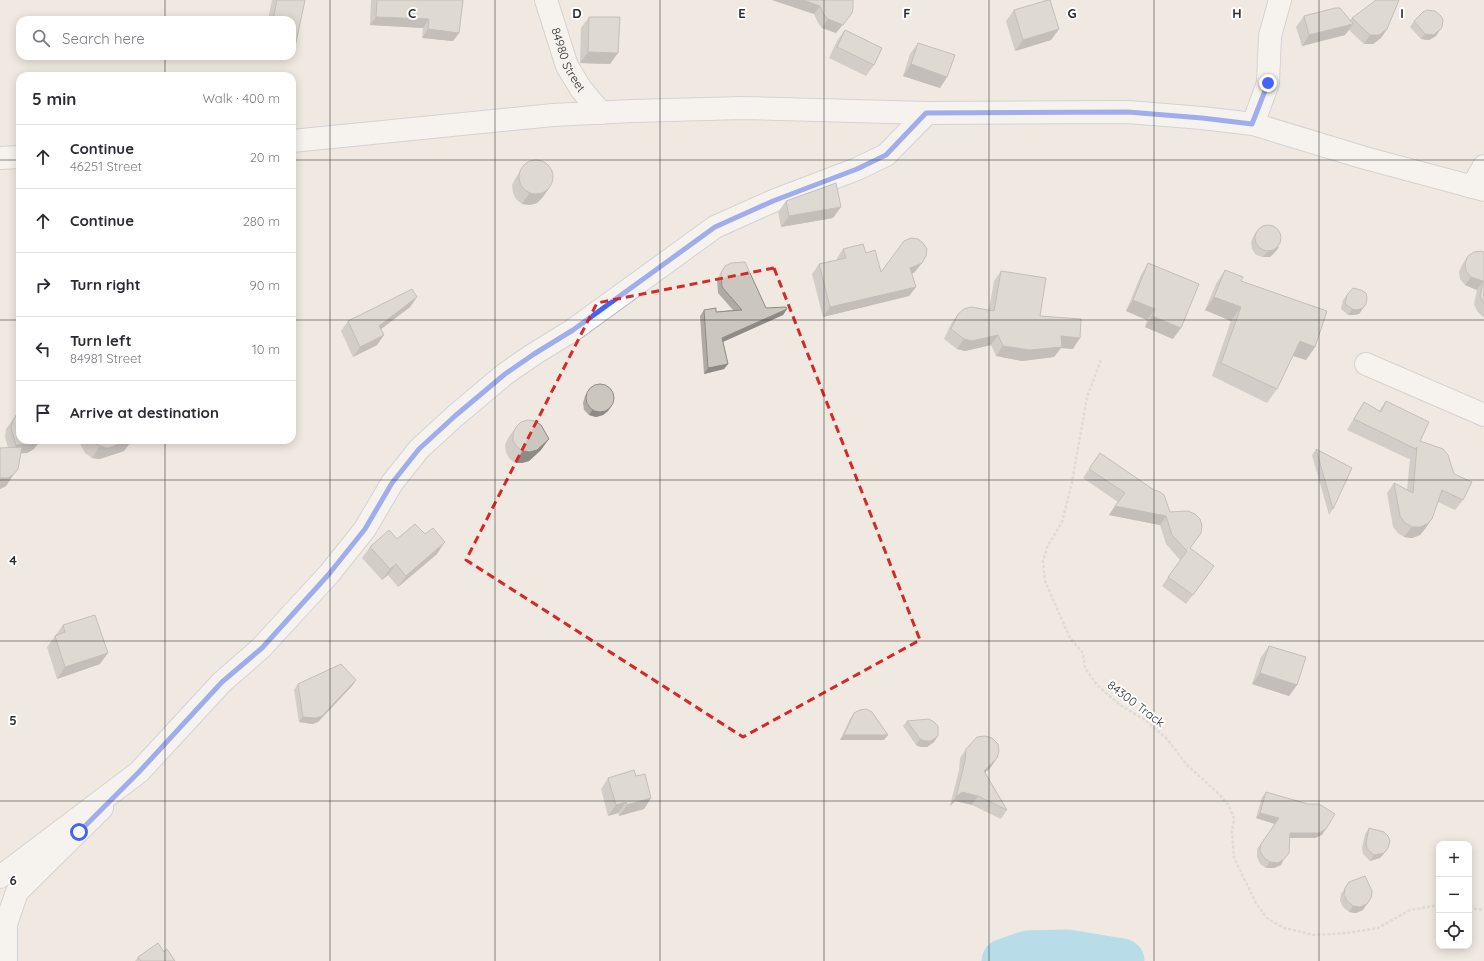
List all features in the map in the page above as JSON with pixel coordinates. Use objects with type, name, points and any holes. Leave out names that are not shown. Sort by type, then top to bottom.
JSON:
[{"type":"street","name":"84980 Street","points":[[546,0],[568,66],[580,88],[601,113]]},
{"type":"street","points":[[1252,124],[1268,83],[1270,36],[1280,0]]},
{"type":"street","points":[[296,141],[553,115],[743,108],[926,113],[1128,112],[1252,124],[1365,158],[1478,188],[1484,166]]},
{"type":"street","points":[[4,960],[6,924],[17,892],[139,772],[222,682],[262,648],[329,574],[365,529],[392,483],[419,449],[505,374],[573,330],[715,227],[773,201],[857,169],[886,155],[926,113]]},
{"type":"street","points":[[0,158],[16,157]]},
{"type":"street","points":[[1366,364],[1484,415]]},
{"type":"street","points":[[0,877],[139,772]]},
{"type":"path","name":"84300 Track","points":[[1101,360],[1087,397],[1072,482],[1062,522],[1047,547],[1043,562],[1045,581],[1070,638],[1083,653],[1085,668],[1097,685],[1108,695],[1120,705],[1145,720],[1167,739],[1187,765],[1219,794],[1228,806],[1234,819],[1232,832],[1234,858],[1256,903],[1267,918],[1284,928],[1314,935],[1347,933],[1378,928],[1410,910],[1436,906]]},
{"type":"path","points":[[1472,908],[1484,910]]},
{"type":"highlighted area","points":[[774,268],[920,640],[743,737],[466,560],[597,303]]},
{"type":"building","points":[[277,0],[305,0],[296,42],[296,16],[274,16]]},
{"type":"building","points":[[377,0],[463,0],[459,33],[428,29],[429,19],[376,17]]},
{"type":"building","points":[[803,0],[853,0],[852,13],[843,25],[828,19],[824,15],[820,6]]},
{"type":"building","points":[[1050,0],[1059,29],[1023,40],[1014,10]]},
{"type":"building","points":[[1376,0],[1399,0],[1387,29],[1379,35],[1370,35],[1352,18]]},
{"type":"building","points":[[1340,8],[1353,24],[1309,35],[1304,16]]},
{"type":"building","points":[[1427,10],[1435,11],[1443,20],[1440,30],[1433,35],[1425,34],[1414,21]]},
{"type":"building","points":[[589,17],[620,17],[618,53],[588,52]]},
{"type":"building","points":[[845,30],[882,48],[874,65],[837,47]]},
{"type":"building","points":[[918,43],[955,55],[947,77],[911,64]]},
{"type":"building","points":[[536,160],[548,165],[553,177],[548,189],[536,194],[524,189],[519,177],[524,165]]},
{"type":"building","points":[[836,183],[841,207],[789,216],[786,201]]},
{"type":"building","points":[[1268,225],[1277,229],[1281,238],[1277,247],[1268,251],[1259,247],[1255,238],[1259,229]]},
{"type":"building","points":[[911,238],[918,239],[927,249],[926,256],[922,263],[910,268],[916,287],[830,307],[819,264],[846,258],[843,249],[863,244],[866,253],[875,250],[881,272],[904,241]]},
{"type":"building","points":[[1474,252],[1484,252],[1484,304],[1480,296],[1483,281],[1471,277],[1466,271],[1465,263],[1468,256]]},
{"type":"building","points":[[745,262],[766,308],[786,307],[787,309],[722,338],[728,364],[708,368],[704,310],[716,308],[716,312],[742,310],[722,287],[721,273],[725,266],[731,263]]},
{"type":"building","points":[[1148,263],[1199,284],[1181,328],[1152,316],[1155,309],[1133,300]]},
{"type":"building","points":[[1225,270],[1243,277],[1241,281],[1327,311],[1315,347],[1300,341],[1277,389],[1221,363],[1241,307],[1214,297]]},
{"type":"building","points":[[1001,271],[1046,278],[1040,316],[1081,319],[1080,338],[1061,336],[1062,347],[1029,350],[1003,346],[998,335],[972,341],[964,339],[951,329],[958,314],[964,309],[971,307],[994,311]]},
{"type":"building","points":[[1353,288],[1366,293],[1367,298],[1366,304],[1363,308],[1357,310],[1352,309],[1345,304],[1347,295]]},
{"type":"building","points":[[412,289],[417,297],[379,326],[384,335],[360,347],[348,321]]},
{"type":"building","points":[[600,384],[610,388],[614,398],[610,408],[600,412],[590,408],[586,398],[590,388]]},
{"type":"building","points":[[1386,401],[1429,422],[1420,441],[1443,449],[1448,455],[1454,474],[1472,482],[1463,500],[1442,490],[1432,519],[1427,524],[1420,527],[1412,527],[1405,523],[1400,516],[1394,483],[1413,493],[1417,447],[1416,449],[1354,419],[1364,402],[1381,412]]},
{"type":"building","points":[[16,416],[16,444],[34,444],[16,445],[11,428]]},
{"type":"building","points":[[528,420],[535,421],[541,425],[549,439],[537,450],[530,452],[523,451],[517,447],[513,441],[513,434],[516,427],[521,422]]},
{"type":"building","points":[[96,444],[120,444],[108,448]]},
{"type":"building","points":[[22,447],[18,469],[8,478],[0,478],[0,448]]},
{"type":"building","points":[[1316,449],[1352,468],[1333,509]]},
{"type":"building","points":[[1100,453],[1154,490],[1164,495],[1170,512],[1188,511],[1195,514],[1200,519],[1202,526],[1201,533],[1190,548],[1214,566],[1193,595],[1168,577],[1187,551],[1172,535],[1166,516],[1115,506],[1125,493],[1089,469]]},
{"type":"building","points":[[415,524],[425,534],[433,528],[445,542],[406,576],[396,564],[390,569],[370,547],[389,530],[397,539]]},
{"type":"building","points":[[95,615],[108,653],[65,667],[55,636],[65,632],[63,625]]},
{"type":"building","points":[[1269,646],[1306,657],[1297,685],[1260,673]]},
{"type":"building","points":[[341,664],[356,680],[322,716],[316,718],[303,717],[298,684]]},
{"type":"building","points":[[866,709],[872,712],[888,735],[844,735],[854,713]]},
{"type":"building","points":[[929,719],[938,726],[938,736],[931,741],[925,741],[920,739],[907,721]]},
{"type":"building","points":[[985,736],[992,738],[998,744],[999,751],[997,758],[984,771],[1007,810],[978,796],[962,792],[956,797],[965,761],[966,749],[977,737]]},
{"type":"building","points":[[634,770],[636,776],[645,774],[651,798],[627,805],[626,802],[616,805],[608,778]]},
{"type":"building","points":[[1266,792],[1308,804],[1319,804],[1335,814],[1326,829],[1319,833],[1290,833],[1289,853],[1278,863],[1270,862],[1264,858],[1260,851],[1261,844],[1279,818],[1260,813]]},
{"type":"building","points":[[1369,828],[1384,832],[1388,836],[1390,841],[1388,848],[1384,853],[1374,855],[1367,849],[1366,843]]},
{"type":"building","points":[[1365,876],[1372,891],[1371,898],[1367,904],[1360,907],[1353,906],[1347,901],[1344,895],[1345,888],[1349,882]]},
{"type":"building","points":[[158,943],[164,952],[167,949],[175,961],[141,961],[138,957]]},
{"type":"waterway","points":[[1004,961],[1028,953],[1067,952],[1122,961]]},
{"type":"route","points":[[79,832],[139,772],[222,682],[262,648],[329,574],[365,529],[392,483],[419,449],[455,416],[505,374],[573,330],[610,302],[636,286],[671,258],[715,227],[773,201],[857,169],[886,155],[926,113],[1128,112],[1252,124],[1268,83]]}]
